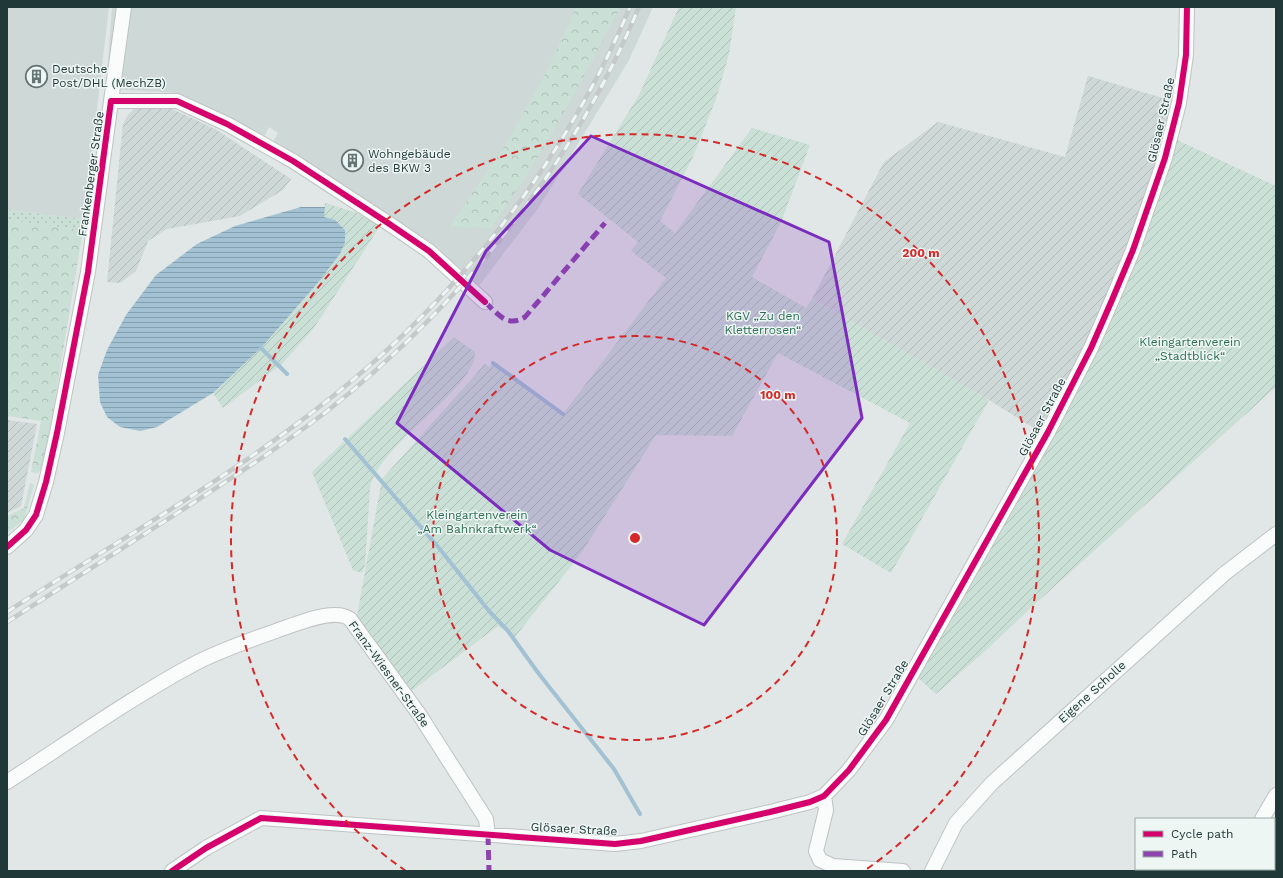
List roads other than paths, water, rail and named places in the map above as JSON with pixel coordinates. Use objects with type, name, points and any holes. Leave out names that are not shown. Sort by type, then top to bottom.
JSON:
[{"type":"street","name":"Frankenberger Straße","points":[[7,547],[26,530],[36,515],[51,461],[88,272],[124,7]]},
{"type":"street","name":"Glösaer Straße","points":[[172,871],[206,848],[261,818],[615,844],[641,841],[770,812],[810,802],[824,796],[849,770],[886,720],[1048,432],[1091,348],[1133,250],[1165,158],[1179,103],[1183,78],[1187,7]]},
{"type":"street","name":"Frankenberger Straße","points":[[111,101],[177,101],[227,124],[293,161],[429,251],[485,302]]},
{"type":"street","name":"Eigene Scholle","points":[[932,871],[956,823],[992,783],[1224,574],[1276,534]]},
{"type":"street","name":"Franz-Wiesner-Straße","points":[[7,782],[134,700],[195,664],[248,641],[305,621],[339,614],[345,615],[350,619],[419,714],[486,819],[488,835]]},
{"type":"street","points":[[1263,818],[1276,795]]},
{"type":"street","points":[[824,796],[826,810],[816,851],[820,860],[833,866],[903,871]]},
{"type":"water","points":[[301,207],[325,207],[324,217],[335,220],[345,230],[345,242],[340,254],[316,285],[261,348],[213,393],[157,427],[140,431],[120,427],[107,417],[100,402],[98,375],[107,350],[126,315],[156,275],[197,244],[235,226]]},
{"type":"waterway","points":[[261,348],[287,374]]},
{"type":"waterway","points":[[493,363],[563,414]]},
{"type":"waterway","points":[[345,439],[439,548],[489,611],[508,631],[539,674],[614,769],[640,814]]},
{"type":"railway","points":[[7,612],[228,472],[313,411],[354,379],[398,340],[439,299],[478,255],[514,209],[548,161],[606,60],[630,7]]},
{"type":"railway","points":[[7,622],[226,482],[297,434],[380,367],[426,323],[470,276],[510,227],[548,175],[582,121],[613,65],[639,7]]},
{"type":"place","name":"Deutsche Post/DHL (MechZB)","points":[[36,76]]},
{"type":"place","name":"Wohngebäude des BKW 3","points":[[353,161]]},
{"type":"park label","name":"KGV „Zu den Kletterrosen“","points":[[763,323]]},
{"type":"park label","name":"Kleingartenverein „Stadtblick“","points":[[1190,349]]},
{"type":"park label","name":"Kleingartenverein „Am Bahnkraftwerk“","points":[[477,522]]}]
